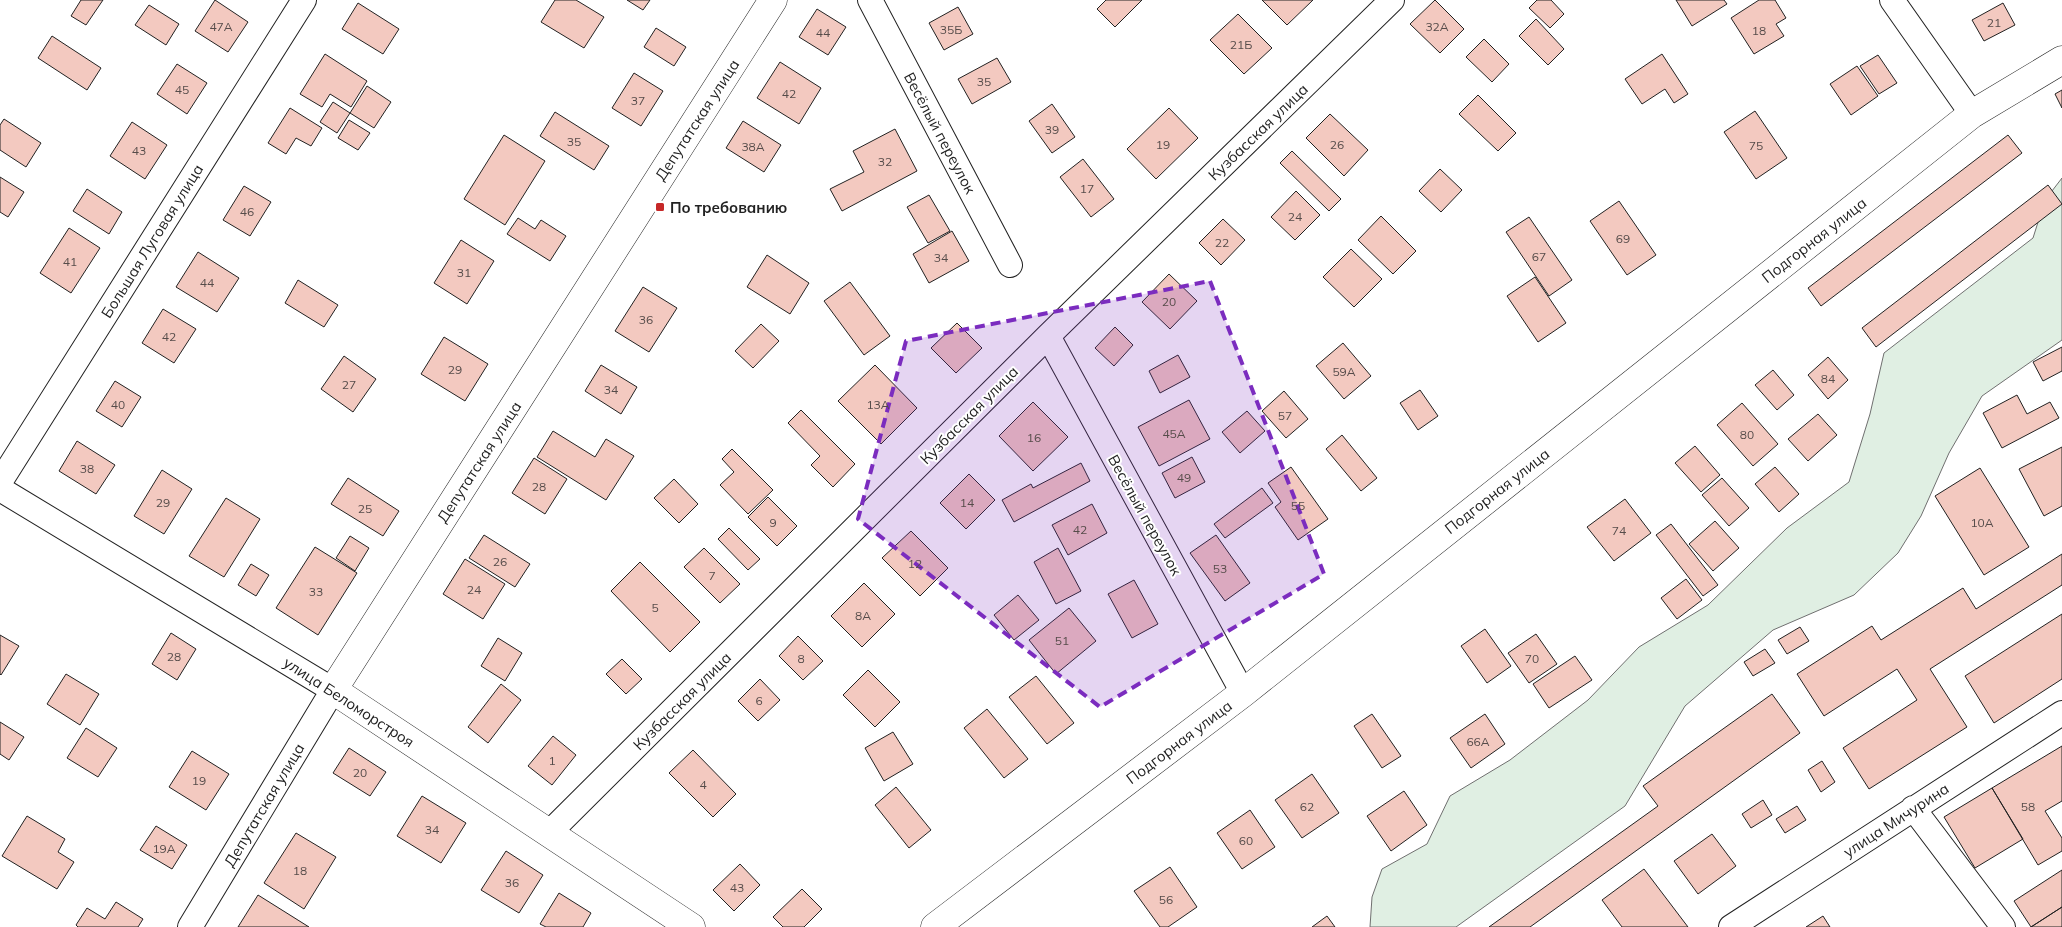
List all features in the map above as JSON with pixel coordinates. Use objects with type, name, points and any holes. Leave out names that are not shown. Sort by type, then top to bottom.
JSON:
[{"type":"street","name":"Большая Луговая улица","points":[[0,482],[304,0]]},
{"type":"street","name":"Депутатская улица","points":[[190,927],[333,690],[773,0]]},
{"type":"street","name":"Весёлый переулок","points":[[870,0],[1010,265]]},
{"type":"street","name":"Кузбасская улица","points":[[549,833],[1048,336],[1392,0]]},
{"type":"street","points":[[1892,0],[1972,114]]},
{"type":"street","name":"Подгорная улица","points":[[935,927],[1243,693],[1972,114],[2062,60]]},
{"type":"street","name":"Весёлый переулок","points":[[1048,336],[1243,693]]},
{"type":"street","name":"улица Беломорстроя","points":[[0,489],[333,690],[691,927]]},
{"type":"street","name":"улица Мичурина","points":[[1730,927],[1913,808],[2002,753],[2062,712]]},
{"type":"street","points":[[1913,808],[2003,927]]},
{"type":"highlighted area","points":[[1210,281],[1324,574],[1100,707],[858,519],[906,341]]},
{"type":"green space","points":[[2062,178],[2062,340],[1982,396],[1949,453],[1921,516],[1898,553],[1854,595],[1773,630],[1685,706],[1625,806],[1456,927],[1370,927],[1372,897],[1382,869],[1427,844],[1450,796],[1510,760],[1588,700],[1639,647],[1708,605],[1787,528],[1849,482],[1870,414],[1884,353],[2033,238],[2045,200]]},
{"type":"building","points":[[81,0],[103,0],[86,25],[71,16]]},
{"type":"building","points":[[215,0],[248,22],[228,52],[195,31]]},
{"type":"building","points":[[555,0],[576,0],[604,17],[584,48],[541,22]]},
{"type":"building","points":[[627,0],[650,0],[643,10]]},
{"type":"building","points":[[1106,0],[1142,0],[1115,27],[1097,9]]},
{"type":"building","points":[[1262,0],[1313,0],[1287,25]]},
{"type":"building","points":[[1435,0],[1464,29],[1440,53],[1410,24]]},
{"type":"building","points":[[1537,0],[1551,0],[1564,14],[1550,28],[1529,8]]},
{"type":"building","points":[[1676,0],[1724,0],[1727,4],[1692,26]]},
{"type":"building","points":[[1759,0],[1775,0],[1786,18],[1776,24],[1784,36],[1754,54],[1731,18]]},
{"type":"building","points":[[358,3],[399,29],[383,54],[342,29]]},
{"type":"building","points":[[2003,3],[2015,25],[1984,41],[1972,20]]},
{"type":"building","points":[[149,5],[179,24],[166,45],[135,25]]},
{"type":"building","points":[[958,7],[973,34],[944,50],[929,23]]},
{"type":"building","points":[[817,9],[846,27],[828,55],[799,37]]},
{"type":"building","points":[[1238,14],[1272,48],[1244,74],[1210,40]]},
{"type":"building","points":[[1536,19],[1564,49],[1548,65],[1519,36]]},
{"type":"building","points":[[656,28],[686,47],[674,66],[644,47]]},
{"type":"building","points":[[52,36],[101,68],[87,90],[38,58]]},
{"type":"building","points":[[1484,39],[1509,64],[1492,82],[1466,57]]},
{"type":"building","points":[[325,54],[367,81],[351,107],[330,94],[322,107],[300,94]]},
{"type":"building","points":[[1662,54],[1688,94],[1674,103],[1665,89],[1642,104],[1625,79]]},
{"type":"building","points":[[1878,55],[1897,83],[1879,94],[1860,66]]},
{"type":"building","points":[[997,58],[1011,82],[972,104],[958,79]]},
{"type":"building","points":[[780,62],[821,88],[799,124],[757,98]]},
{"type":"building","points":[[177,64],[207,83],[187,114],[157,94]]},
{"type":"building","points":[[1857,66],[1878,96],[1851,115],[1830,84]]},
{"type":"building","points":[[634,73],[663,91],[641,126],[612,108]]},
{"type":"building","points":[[367,86],[391,102],[374,128],[350,113]]},
{"type":"building","points":[[2062,90],[2062,108],[2055,94]]},
{"type":"building","points":[[1478,95],[1516,133],[1498,151],[1459,114]]},
{"type":"building","points":[[333,102],[350,113],[337,133],[320,122]]},
{"type":"building","points":[[1052,104],[1075,137],[1052,153],[1029,121]]},
{"type":"building","points":[[290,108],[322,128],[311,146],[296,138],[286,154],[268,143]]},
{"type":"building","points":[[1169,108],[1198,138],[1156,179],[1127,149]]},
{"type":"building","points":[[1755,111],[1787,158],[1756,179],[1724,132]]},
{"type":"building","points":[[555,112],[609,146],[594,170],[540,136]]},
{"type":"building","points":[[1330,114],[1368,150],[1344,176],[1306,138]]},
{"type":"building","points":[[4,119],[41,143],[26,167],[0,150],[0,125]]},
{"type":"building","points":[[349,120],[370,133],[358,150],[338,138]]},
{"type":"building","points":[[743,121],[781,145],[764,172],[726,148]]},
{"type":"building","points":[[132,122],[167,145],[145,179],[110,156]]},
{"type":"building","points":[[895,129],[917,171],[842,211],[830,189],[864,172],[853,151]]},
{"type":"building","points":[[504,135],[545,161],[505,225],[464,199]]},
{"type":"building","points":[[2008,135],[2022,153],[1821,306],[1808,288]]},
{"type":"building","points":[[1292,151],[1341,199],[1329,211],[1280,163]]},
{"type":"building","points":[[1083,159],[1114,199],[1091,217],[1060,177]]},
{"type":"building","points":[[1440,169],[1462,190],[1441,212],[1419,191]]},
{"type":"building","points":[[0,177],[24,192],[8,217],[0,212]]},
{"type":"building","points":[[2048,185],[2062,204],[1876,347],[1862,328]]},
{"type":"building","points":[[244,186],[271,202],[250,236],[223,220]]},
{"type":"building","points":[[87,189],[122,212],[109,234],[73,211]]},
{"type":"building","points":[[1296,191],[1320,215],[1295,240],[1271,217]]},
{"type":"building","points":[[929,195],[950,231],[928,243],[907,207]]},
{"type":"building","points":[[1619,201],[1656,255],[1627,275],[1590,221]]},
{"type":"building","points":[[1381,216],[1416,251],[1393,274],[1358,240]]},
{"type":"building","points":[[1529,217],[1572,280],[1549,296],[1506,232]]},
{"type":"building","points":[[518,218],[535,229],[541,220],[566,236],[550,261],[507,234]]},
{"type":"building","points":[[1223,219],[1245,240],[1221,265],[1199,243]]},
{"type":"building","points":[[69,228],[100,248],[71,293],[40,273]]},
{"type":"building","points":[[952,231],[969,261],[929,283],[913,254]]},
{"type":"building","points":[[461,240],[494,261],[467,304],[434,283]]},
{"type":"building","points":[[1351,249],[1382,279],[1354,307],[1323,277]]},
{"type":"building","points":[[198,252],[239,278],[217,312],[176,287]]},
{"type":"building","points":[[767,255],[809,283],[790,314],[747,287]]},
{"type":"building","points":[[1169,274],[1197,301],[1170,329],[1142,302]]},
{"type":"building","points":[[1535,277],[1566,323],[1538,342],[1507,296]]},
{"type":"building","points":[[298,280],[338,305],[324,327],[285,303]]},
{"type":"building","points":[[850,282],[890,336],[864,355],[824,301]]},
{"type":"building","points":[[643,287],[677,308],[649,352],[615,331]]},
{"type":"building","points":[[163,309],[196,329],[174,363],[142,343]]},
{"type":"building","points":[[957,323],[982,348],[956,373],[931,348]]},
{"type":"building","points":[[761,324],[779,341],[753,368],[735,351]]},
{"type":"building","points":[[1115,327],[1133,345],[1114,366],[1095,348]]},
{"type":"building","points":[[444,337],[488,364],[465,401],[421,374]]},
{"type":"building","points":[[1343,343],[1371,376],[1344,399],[1316,366]]},
{"type":"building","points":[[2062,347],[2062,371],[2043,381],[2033,362]]},
{"type":"building","points":[[1178,355],[1190,377],[1160,393],[1149,371]]},
{"type":"building","points":[[344,356],[376,379],[353,412],[321,389]]},
{"type":"building","points":[[1828,357],[1848,380],[1828,399],[1808,375]]},
{"type":"building","points":[[601,365],[637,387],[621,414],[585,391]]},
{"type":"building","points":[[875,365],[917,408],[881,444],[838,401]]},
{"type":"building","points":[[1773,370],[1794,395],[1777,410],[1755,385]]},
{"type":"building","points":[[115,381],[141,397],[122,427],[96,411]]},
{"type":"building","points":[[1420,390],[1438,416],[1418,430],[1400,403]]},
{"type":"building","points":[[1284,391],[1308,419],[1286,438],[1262,411]]},
{"type":"building","points":[[2017,395],[2027,414],[2050,402],[2059,418],[2002,448],[1983,413]]},
{"type":"building","points":[[1189,400],[1210,439],[1159,466],[1138,427]]},
{"type":"building","points":[[1033,402],[1068,437],[1033,471],[999,436]]},
{"type":"building","points":[[1742,403],[1778,444],[1753,466],[1717,425]]},
{"type":"building","points":[[801,410],[855,464],[833,487],[811,465],[820,456],[788,423]]},
{"type":"building","points":[[1247,411],[1265,431],[1240,453],[1222,432]]},
{"type":"building","points":[[1818,414],[1837,435],[1808,461],[1788,439]]},
{"type":"building","points":[[553,431],[595,457],[606,439],[634,456],[606,500],[537,457]]},
{"type":"building","points":[[1342,435],[1377,478],[1361,491],[1326,449]]},
{"type":"building","points":[[77,441],[115,465],[96,494],[59,471]]},
{"type":"building","points":[[1695,446],[1720,475],[1701,492],[1675,463]]},
{"type":"building","points":[[2062,447],[2062,506],[2044,516],[2019,469]]},
{"type":"building","points":[[732,449],[773,490],[748,514],[720,485],[734,472],[722,459]]},
{"type":"building","points":[[1192,457],[1205,482],[1175,498],[1162,473]]},
{"type":"building","points":[[534,458],[567,479],[545,514],[512,493]]},
{"type":"building","points":[[1081,463],[1090,481],[1014,522],[1002,500],[1031,484],[1033,488]]},
{"type":"building","points":[[1291,467],[1328,519],[1298,540],[1275,507],[1281,502],[1268,483]]},
{"type":"building","points":[[1775,467],[1799,494],[1779,512],[1755,484]]},
{"type":"building","points":[[1980,468],[2029,547],[1984,575],[1935,496]]},
{"type":"building","points":[[162,470],[192,489],[164,534],[134,516]]},
{"type":"building","points":[[969,474],[995,500],[966,529],[940,503]]},
{"type":"building","points":[[348,478],[399,511],[383,536],[331,504]]},
{"type":"building","points":[[1722,478],[1749,508],[1729,526],[1702,495]]},
{"type":"building","points":[[674,479],[698,504],[679,523],[654,498]]},
{"type":"building","points":[[1262,488],[1273,503],[1225,538],[1214,524]]},
{"type":"building","points":[[768,497],[797,526],[777,546],[748,517]]},
{"type":"building","points":[[226,498],[260,519],[224,577],[189,556]]},
{"type":"building","points":[[1625,499],[1651,533],[1614,561],[1587,527]]},
{"type":"building","points":[[1092,504],[1107,533],[1068,555],[1052,525]]},
{"type":"building","points":[[1715,521],[1739,548],[1713,571],[1689,544]]},
{"type":"building","points":[[1671,524],[1718,585],[1703,596],[1656,535]]},
{"type":"building","points":[[729,528],[760,559],[748,570],[718,539]]},
{"type":"building","points":[[911,531],[948,568],[920,596],[882,558]]},
{"type":"building","points":[[484,535],[530,564],[515,587],[469,558]]},
{"type":"building","points":[[1216,535],[1250,583],[1225,601],[1190,553]]},
{"type":"building","points":[[350,536],[369,548],[355,571],[336,558]]},
{"type":"building","points":[[315,547],[357,573],[318,635],[276,608]]},
{"type":"building","points":[[704,548],[740,584],[720,603],[684,567]]},
{"type":"building","points":[[1058,548],[1081,591],[1056,604],[1034,562]]},
{"type":"building","points":[[2062,554],[2062,585],[1930,669],[1967,727],[1869,789],[1843,748],[1917,700],[1897,669],[1824,716],[1797,674],[1872,626],[1881,640],[1963,588],[1976,609]]},
{"type":"building","points":[[465,559],[505,584],[483,619],[443,594]]},
{"type":"building","points":[[640,562],[700,622],[670,652],[611,591]]},
{"type":"building","points":[[251,564],[269,575],[256,596],[238,585]]},
{"type":"building","points":[[1686,579],[1702,600],[1677,619],[1661,598]]},
{"type":"building","points":[[1134,580],[1158,624],[1132,638],[1108,594]]},
{"type":"building","points":[[864,583],[895,614],[862,647],[831,616]]},
{"type":"building","points":[[1018,595],[1039,620],[1014,640],[994,615]]},
{"type":"building","points":[[1069,608],[1096,641],[1056,674],[1029,640]]},
{"type":"building","points":[[2062,614],[2062,679],[1994,723],[1965,676]]},
{"type":"building","points":[[1800,627],[1809,641],[1787,654],[1778,640]]},
{"type":"building","points":[[1485,629],[1511,666],[1487,683],[1461,646]]},
{"type":"building","points":[[171,633],[196,649],[177,680],[152,664]]},
{"type":"building","points":[[1536,634],[1557,664],[1529,683],[1508,653]]},
{"type":"building","points":[[0,635],[19,646],[1,675],[0,674]]},
{"type":"building","points":[[798,636],[823,661],[803,680],[779,656]]},
{"type":"building","points":[[498,638],[522,653],[505,681],[481,666]]},
{"type":"building","points":[[1765,649],[1775,663],[1753,676],[1744,662]]},
{"type":"building","points":[[1575,656],[1592,680],[1549,708],[1533,684]]},
{"type":"building","points":[[622,659],[642,679],[626,694],[606,674]]},
{"type":"building","points":[[868,670],[900,702],[875,727],[843,695]]},
{"type":"building","points":[[66,674],[99,694],[80,725],[47,704]]},
{"type":"building","points":[[1036,676],[1074,723],[1047,744],[1009,697]]},
{"type":"building","points":[[760,679],[780,700],[758,721],[738,701]]},
{"type":"building","points":[[501,684],[521,700],[488,743],[468,727]]},
{"type":"building","points":[[1772,694],[1800,733],[1530,927],[1489,927],[1658,806],[1643,786]]},
{"type":"building","points":[[987,709],[1028,759],[1004,778],[964,728]]},
{"type":"building","points":[[1372,714],[1401,756],[1382,768],[1354,726]]},
{"type":"building","points":[[1485,714],[1505,744],[1471,768],[1450,738]]},
{"type":"building","points":[[0,722],[24,737],[9,760],[0,754]]},
{"type":"building","points":[[86,728],[117,748],[98,777],[67,758]]},
{"type":"building","points":[[893,732],[913,764],[884,781],[865,748]]},
{"type":"building","points":[[553,736],[576,755],[552,785],[528,766]]},
{"type":"building","points":[[2062,746],[2062,801],[2045,811],[2062,838],[2062,851],[2038,865],[1992,788]]},
{"type":"building","points":[[349,748],[386,772],[370,796],[333,773]]},
{"type":"building","points":[[693,750],[736,794],[713,817],[669,773]]},
{"type":"building","points":[[192,751],[229,774],[206,810],[169,787]]},
{"type":"building","points":[[1822,761],[1835,782],[1821,792],[1808,770]]},
{"type":"building","points":[[1312,774],[1339,813],[1302,838],[1275,800]]},
{"type":"building","points":[[896,787],[931,830],[909,848],[875,805]]},
{"type":"building","points":[[1992,788],[2023,839],[1975,868],[1944,817]]},
{"type":"building","points":[[1404,791],[1427,825],[1391,851],[1367,816]]},
{"type":"building","points":[[422,796],[466,823],[441,863],[397,836]]},
{"type":"building","points":[[1763,800],[1772,815],[1751,828],[1742,814]]},
{"type":"building","points":[[1797,806],[1806,820],[1785,833],[1776,819]]},
{"type":"building","points":[[1250,810],[1275,847],[1242,869],[1217,833]]},
{"type":"building","points":[[27,816],[65,839],[58,852],[74,862],[57,889],[2,856]]},
{"type":"building","points":[[156,826],[187,845],[172,869],[140,850]]},
{"type":"building","points":[[296,833],[336,857],[304,909],[264,883]]},
{"type":"building","points":[[1712,834],[1736,866],[1698,894],[1674,861]]},
{"type":"building","points":[[506,851],[543,875],[519,913],[481,890]]},
{"type":"building","points":[[740,864],[760,885],[734,911],[713,890]]},
{"type":"building","points":[[1170,867],[1197,907],[1168,927],[1160,927],[1134,891]]},
{"type":"building","points":[[1644,869],[1688,927],[1622,927],[1602,900]]},
{"type":"building","points":[[2062,870],[2062,907],[2031,927],[2014,901]]},
{"type":"building","points":[[802,889],[822,909],[804,927],[783,927],[773,917]]},
{"type":"building","points":[[559,893],[591,913],[583,927],[546,927],[540,924]]},
{"type":"building","points":[[258,895],[309,927],[238,927]]},
{"type":"building","points":[[116,902],[143,919],[138,927],[78,927],[76,925],[87,908],[105,919]]},
{"type":"building","points":[[2062,907],[2062,927],[2031,927]]},
{"type":"building","points":[[1327,916],[1335,927],[1312,927]]},
{"type":"building","points":[[1823,916],[1830,927],[1806,927]]},
{"type":"place","name":"По требованию","points":[[660,207]]}]
